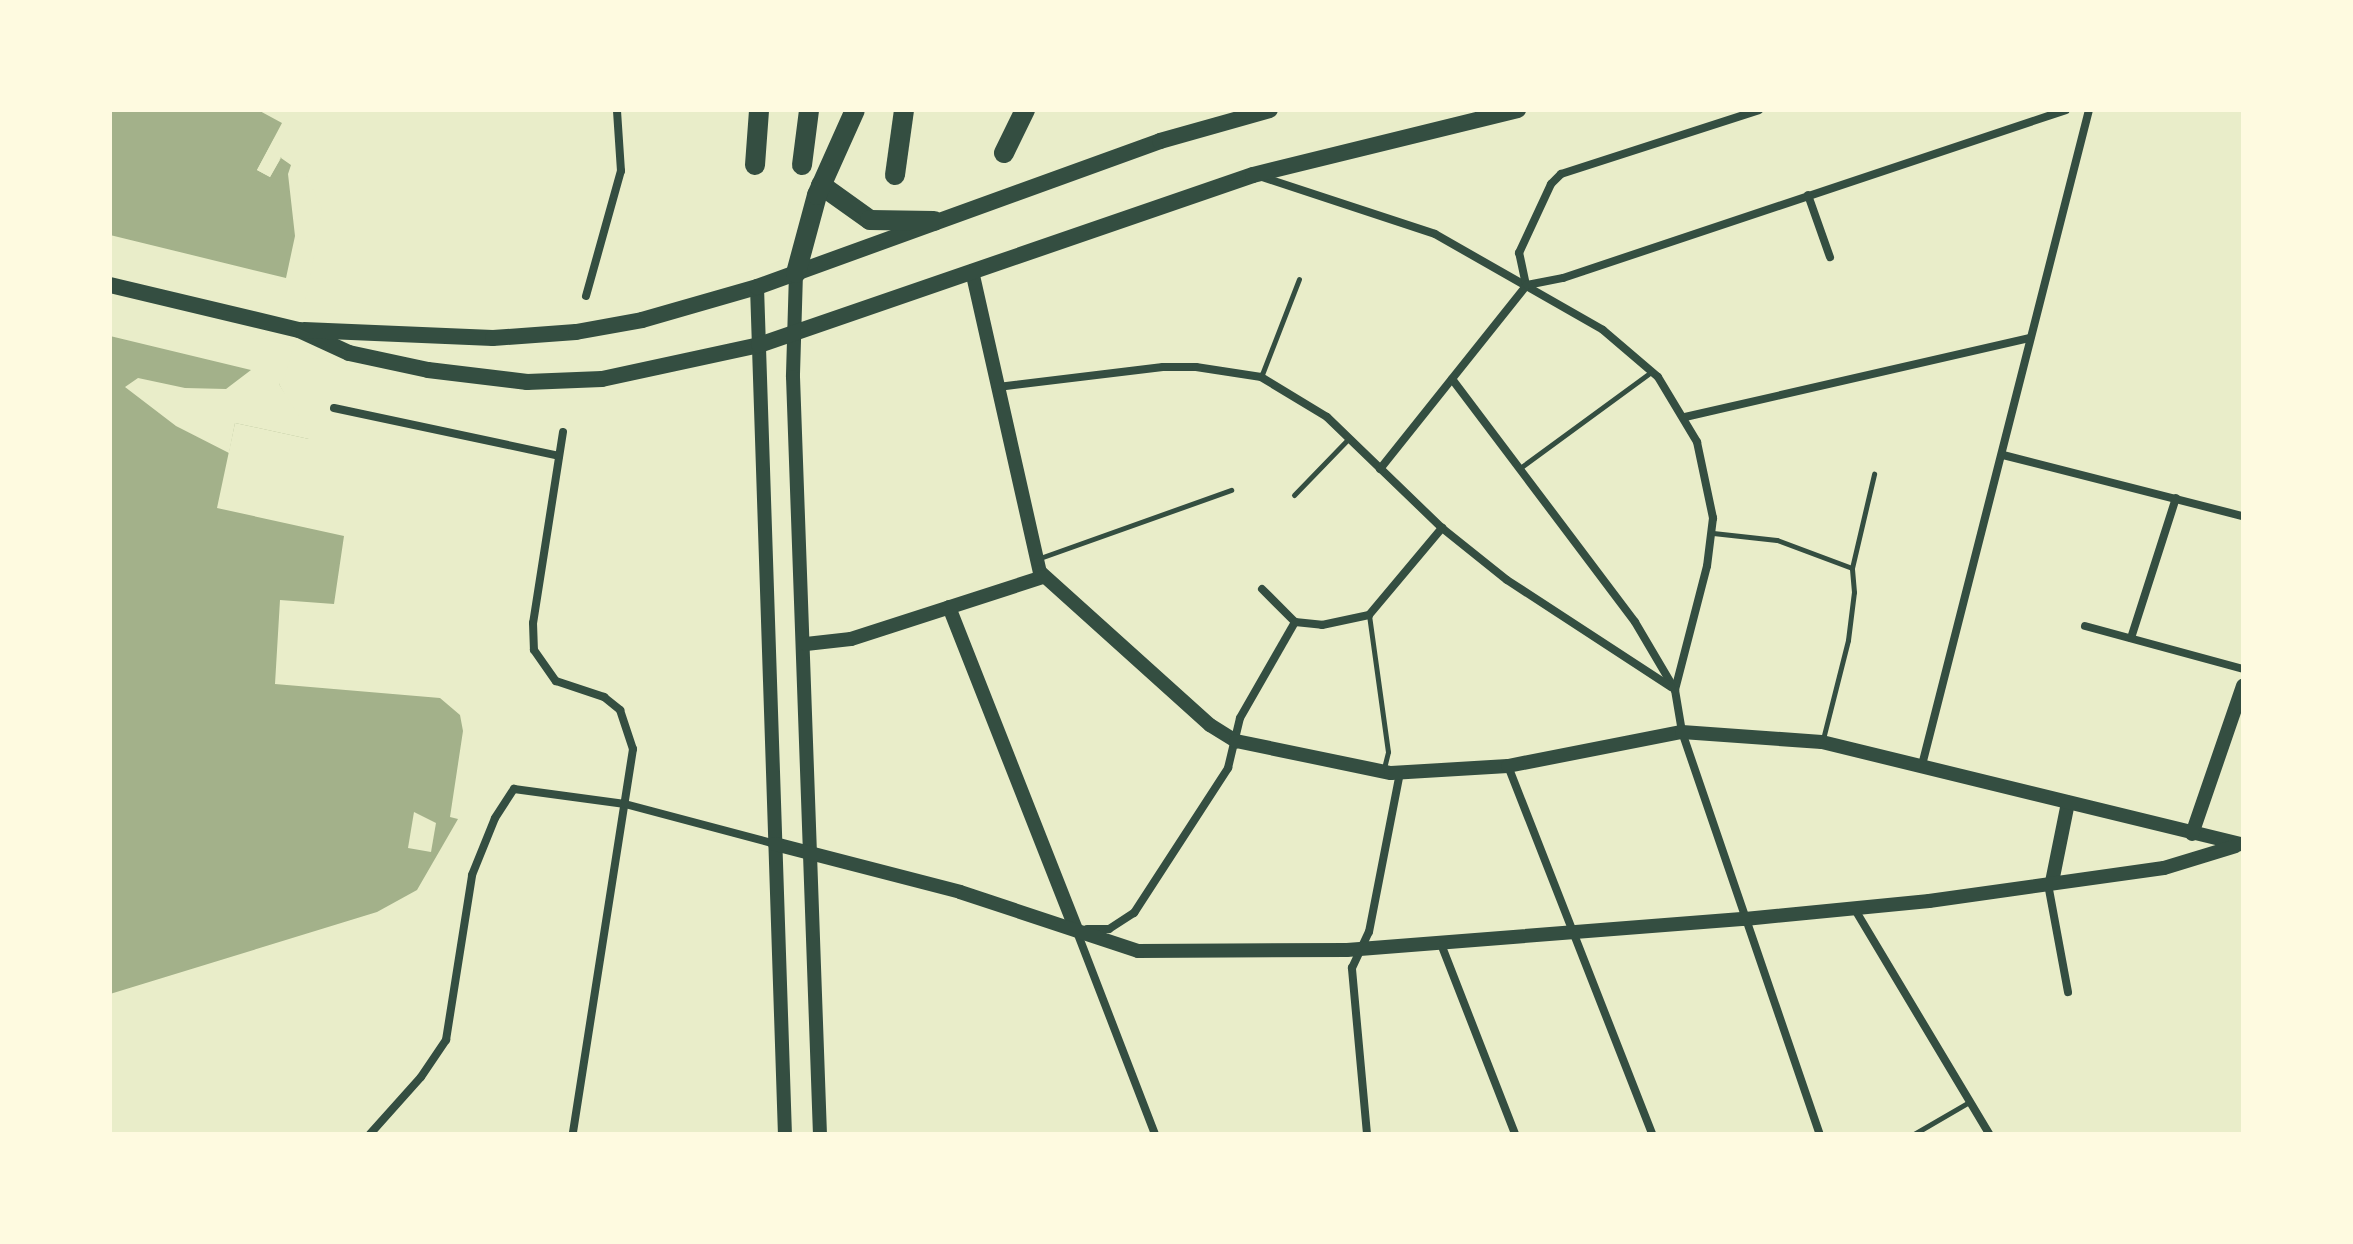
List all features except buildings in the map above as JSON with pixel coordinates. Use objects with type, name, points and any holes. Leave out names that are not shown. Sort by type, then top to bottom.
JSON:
[{"type":"highway","points":[[755,165],[759,110]]},
{"type":"highway","points":[[802,165],[809,110]]},
{"type":"highway","points":[[796,273],[821,185],[855,110]]},
{"type":"highway","points":[[895,175],[904,110]]},
{"type":"highway","points":[[1004,153],[1025,110]]},
{"type":"highway","points":[[821,185],[870,220],[934,221]]},
{"type":"main road","points":[[110,285],[299,330],[493,338],[614,325],[757,287],[1160,141],[1270,110]]},
{"type":"main road","points":[[299,330],[349,353],[455,375],[527,382],[602,379],[759,345],[1253,175],[1518,110]]},
{"type":"main road","points":[[972,271],[1036,559],[1043,577],[1210,725],[1236,741],[1383,773],[1508,766],[1682,732],[1822,742],[2240,845]]},
{"type":"main road","points":[[796,273],[795,333],[820,1134]]},
{"type":"main road","points":[[757,287],[785,1134]]},
{"type":"main road","points":[[806,644],[851,639],[1043,577]]},
{"type":"main road","points":[[949,607],[1076,930]]},
{"type":"main road","points":[[2192,834],[2243,686]]},
{"type":"main road","points":[[2050,882],[2068,803]]},
{"type":"main road","points":[[775,844],[1076,930],[1138,951],[1359,950],[1745,919],[2164,868],[2240,845]]},
{"type":"street","points":[[586,296],[621,171],[617,110]]},
{"type":"street","points":[[1527,285],[1519,253],[1551,184],[1565,172],[1759,110]]},
{"type":"street","points":[[1380,469],[1527,285],[2066,110]]},
{"type":"street","points":[[1922,765],[2089,110]]},
{"type":"street","points":[[1253,175],[1423,229],[1527,285],[1616,339],[1652,371],[1685,417],[1709,487],[1713,533],[1675,690]]},
{"type":"street","points":[[1808,195],[1830,257]]},
{"type":"street","points":[[1685,417],[2030,338]]},
{"type":"street","points":[[998,387],[1163,367],[1196,367],[1261,377],[1304,400],[1442,528],[1507,580],[1675,690]]},
{"type":"street","points":[[1452,379],[1635,622],[1675,690],[1682,732],[1820,1134]]},
{"type":"street","points":[[334,408],[559,456]]},
{"type":"street","points":[[563,432],[533,623],[534,650],[552,677],[607,699],[626,719],[633,749],[573,1134]]},
{"type":"street","points":[[2003,455],[2243,516]]},
{"type":"street","points":[[2131,638],[2176,498]]},
{"type":"street","points":[[1262,589],[1295,622],[1322,625],[1369,615],[1442,528]]},
{"type":"street","points":[[1155,1134],[1076,930],[1109,929],[1130,918],[1228,768],[1240,718],[1295,622]]},
{"type":"street","points":[[2085,626],[2243,669]]},
{"type":"street","points":[[1508,766],[1652,1134]]},
{"type":"street","points":[[1367,1134],[1352,980],[1359,950],[1369,932],[1400,773]]},
{"type":"street","points":[[370,1134],[421,1077],[446,1040],[472,875],[506,798],[514,789],[625,804],[775,844]]},
{"type":"street","points":[[2050,882],[2068,992]]},
{"type":"street","points":[[1854,907],[1989,1134]]},
{"type":"street","points":[[1441,944],[1515,1134]]},
{"type":"lane","points":[[1261,377],[1299,279]]},
{"type":"lane","points":[[1520,468],[1652,371]]},
{"type":"lane","points":[[1294,495],[1348,439]]},
{"type":"lane","points":[[1822,742],[1848,640],[1852,568],[1874,474]]},
{"type":"lane","points":[[1036,559],[1231,490]]},
{"type":"lane","points":[[1713,533],[1777,540],[1852,568]]},
{"type":"lane","points":[[1369,615],[1388,752],[1383,773]]},
{"type":"lane","points":[[1914,1134],[1970,1101]]},
{"type":"shaded area","points":[[110,110],[258,110],[282,123],[257,170],[270,177],[281,157],[296,168],[305,284],[279,384],[309,439],[235,423],[217,508],[344,536],[334,604],[280,600],[275,684],[440,698],[460,715],[463,731],[450,817],[458,819],[417,890],[377,912],[110,994]]},
{"type":"pier","points":[[275,137],[262,168],[269,172],[284,154],[304,170],[322,209],[309,285],[285,377],[279,384],[310,434],[309,439],[235,423],[229,453],[176,426],[125,387],[138,378],[185,388],[226,389],[251,370],[110,336],[110,235],[286,278],[295,236],[288,174],[291,165],[281,158],[270,177],[257,170]]},
{"type":"pier","points":[[414,812],[436,823],[431,852],[408,848]]}]
